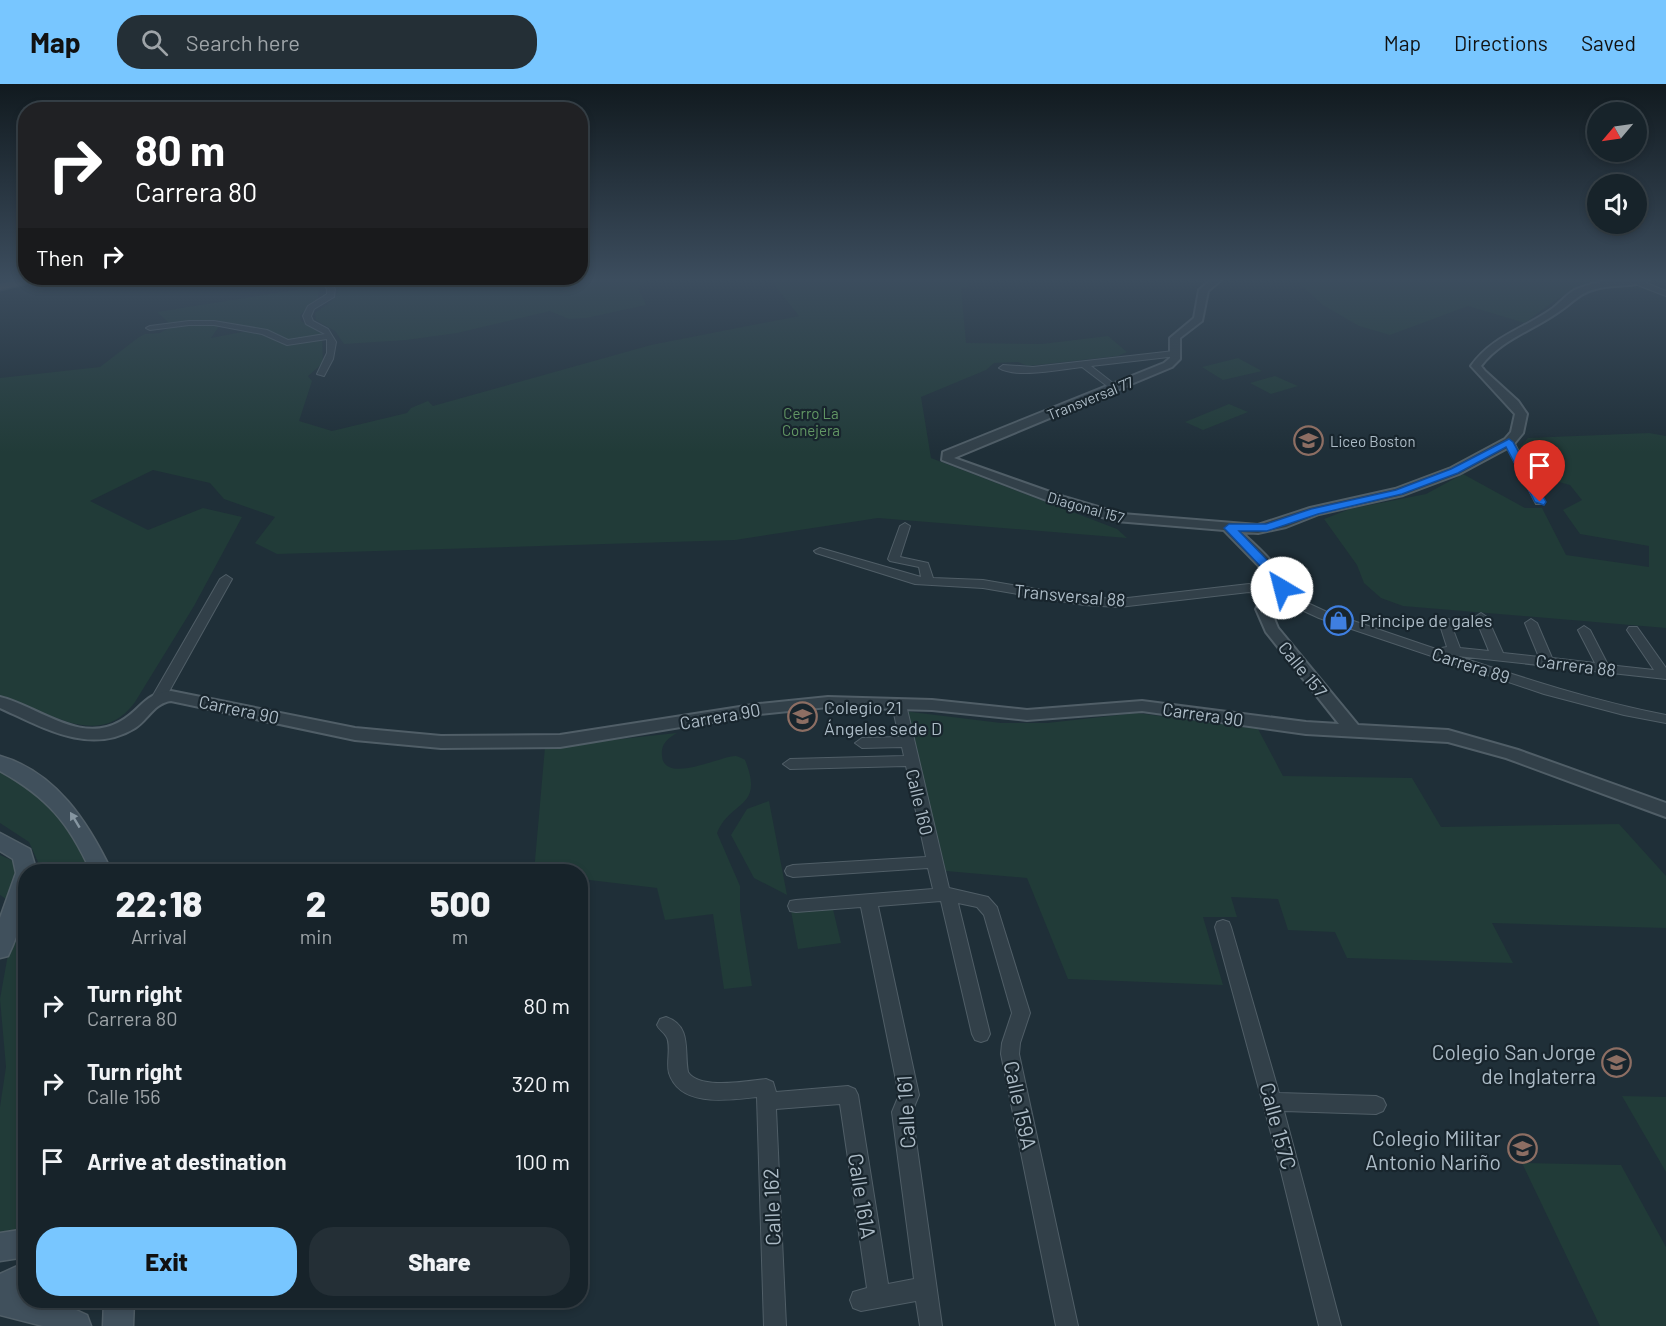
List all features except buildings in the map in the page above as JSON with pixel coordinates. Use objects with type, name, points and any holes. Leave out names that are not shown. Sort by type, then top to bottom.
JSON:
[{"type":"main road","points":[[0,763],[38,783],[69,810],[98,864]]},
{"type":"main road","points":[[0,841],[23,855],[24,864]]},
{"type":"main road","points":[[1,936],[18,893]]},
{"type":"main road","points":[[0,1247],[18,1244]]},
{"type":"main road","points":[[0,1290],[18,1280]]},
{"type":"main road","points":[[0,1300],[18,1305]]},
{"type":"main road","points":[[31,1308],[46,1312],[76,1326]]},
{"type":"main road","points":[[118,1326],[119,1308]]},
{"type":"street","points":[[274,337],[287,343],[324,337]]},
{"type":"street","points":[[321,374],[332,346],[330,337]]},
{"type":"street","name":"Transversal 77","points":[[948,460],[947,455],[1115,389],[1168,365],[1175,359],[1173,343],[1175,337]]},
{"type":"street","points":[[1507,337],[1483,354],[1476,366],[1483,379],[1514,403],[1521,414],[1517,433],[1509,442],[1540,502]]},
{"type":"street","points":[[1003,368],[1034,370],[1174,354]]},
{"type":"street","points":[[1085,365],[1115,389]]},
{"type":"street","name":"Diagonal 157","points":[[948,460],[1109,515],[1137,521],[1229,528],[1267,527],[1315,512],[1399,492],[1455,471],[1509,442]]},
{"type":"street","points":[[905,526],[893,556],[898,561],[924,565],[928,582]]},
{"type":"street","points":[[1229,528],[1276,578],[1284,592],[1282,596]]},
{"type":"street","name":"Transversal 88","points":[[820,551],[928,582],[983,584],[1039,595],[1119,603],[1239,587],[1282,596]]},
{"type":"street","points":[[0,702],[80,735],[95,736],[127,726],[152,700],[159,697],[226,579]]},
{"type":"street","name":"Carrera 89","points":[[1282,596],[1323,615],[1548,691],[1624,711],[1666,718]]},
{"type":"street","name":"Calle 157","points":[[1282,596],[1266,604],[1263,609],[1271,629],[1353,730]]},
{"type":"street","points":[[1481,617],[1497,655]]},
{"type":"street","points":[[1445,622],[1455,651]]},
{"type":"street","points":[[1531,623],[1548,663]]},
{"type":"street","points":[[1584,630],[1604,669]]},
{"type":"street","points":[[1633,630],[1665,675]]},
{"type":"street","name":"Carrera 88","points":[[1415,647],[1665,675]]},
{"type":"street","name":"Carrera 90","points":[[159,697],[188,698],[355,734],[441,742],[560,741],[728,719],[770,708],[854,701],[932,705],[1005,715],[1052,715],[1142,706],[1306,728],[1431,733],[1512,754],[1666,810]]},
{"type":"street","name":"Calle 160","points":[[900,709],[934,862],[945,894],[981,1034]]},
{"type":"street","points":[[862,743],[907,741]]},
{"type":"street","points":[[790,764],[911,761]]},
{"type":"street","points":[[793,871],[934,862]]},
{"type":"street","points":[[796,906],[945,894]]},
{"type":"street","name":"Calle 159A","points":[[945,894],[972,898],[982,902],[991,912],[1021,1013],[1020,1024],[1009,1042],[1010,1054],[1067,1326]]},
{"type":"street","name":"Calle 161","points":[[868,899],[909,1095],[902,1112],[931,1326]]},
{"type":"street","name":"Calle 157C","points":[[1223,927],[1272,1102],[1330,1326]]},
{"type":"street","points":[[666,1025],[675,1032],[679,1074],[688,1086],[701,1091],[767,1094]]},
{"type":"street","name":"Calle 161A","points":[[767,1094],[848,1095],[870,1299],[925,1288]]},
{"type":"street","name":"Calle 162","points":[[767,1094],[775,1326]]},
{"type":"street","points":[[1272,1102],[1376,1105]]},
{"type":"green space","name":"Cerro La Conejera","points":[[139,337],[322,337],[323,363],[308,376],[312,381],[299,421],[332,431],[407,413],[411,408],[428,401],[433,406],[651,345],[692,337],[965,337],[966,343],[1042,344],[1109,337],[1127,352],[1118,356],[1028,366],[1018,362],[994,363],[986,370],[921,397],[931,458],[1117,529],[1127,538],[878,518],[735,540],[277,554],[255,543],[275,517],[224,499],[210,483],[153,470],[90,501],[148,530],[203,508],[242,517],[194,606],[135,702],[120,717],[104,724],[88,726],[52,716],[0,695],[0,378],[100,367]]},
{"type":"green space","points":[[339,337],[428,337],[406,340],[344,344]]},
{"type":"green space","points":[[1238,358],[1262,371],[1223,380],[1202,367]]},
{"type":"green space","points":[[1275,376],[1298,386],[1271,394],[1250,383]]},
{"type":"green space","points":[[1229,404],[1248,412],[1203,430],[1185,422]]},
{"type":"green space","points":[[1649,433],[1666,436],[1666,628],[1403,606],[1381,598],[1364,583],[1357,565],[1324,519],[1350,509],[1426,494],[1463,474],[1525,508],[1542,508],[1566,555],[1649,567],[1649,546],[1580,534],[1563,510],[1582,500],[1570,485],[1536,476],[1518,449],[1528,438]]},
{"type":"green space","points":[[903,711],[1001,723],[1047,723],[1137,713],[1258,729],[1283,776],[1412,778],[1441,827],[1619,824],[1666,876],[1666,928],[1492,923],[1513,963],[1347,958],[1335,932],[1288,930],[1278,899],[1231,897],[1237,917],[1203,917],[1223,985],[1068,979],[1027,878],[946,871]]},
{"type":"green space","points":[[677,733],[665,742],[662,750],[663,761],[670,767],[680,769],[692,767],[736,756],[745,760],[751,787],[748,796],[723,822],[717,833],[740,886],[740,910],[752,986],[724,989],[713,914],[665,920],[657,888],[588,880],[588,864],[535,864],[545,747]]},
{"type":"green space","points":[[0,765],[44,788],[93,864],[37,864],[29,842],[0,823]]},
{"type":"green space","points":[[769,801],[787,895],[754,878],[731,835],[747,809]]},
{"type":"green space","points":[[0,855],[18,863],[12,894],[6,899],[0,895]]},
{"type":"green space","points":[[832,905],[841,943],[798,949],[791,911]]},
{"type":"green space","points":[[18,917],[18,1236],[0,1237],[0,1107],[6,1067],[0,999],[10,943]]},
{"type":"green space","points":[[1622,1096],[1666,1097],[1666,1172]]},
{"type":"green space","points":[[1522,1163],[1621,1165],[1666,1247],[1666,1326],[1600,1326]]},
{"type":"place","name":"Liceo Boston","points":[[1309,441]]},
{"type":"place","name":"Principe de gales","points":[[1339,620]]},
{"type":"place","name":"Colegio 21 Ángeles sede D","points":[[803,717]]},
{"type":"place","name":"Colegio San Jorge de Inglaterra","points":[[1617,1063]]},
{"type":"place","name":"Colegio Militar Antonio Nariño","points":[[1522,1149]]},
{"type":"route","points":[[1282,588],[1268,567],[1229,528],[1258,529],[1315,512],[1399,492],[1455,471],[1509,442],[1540,502]]}]
